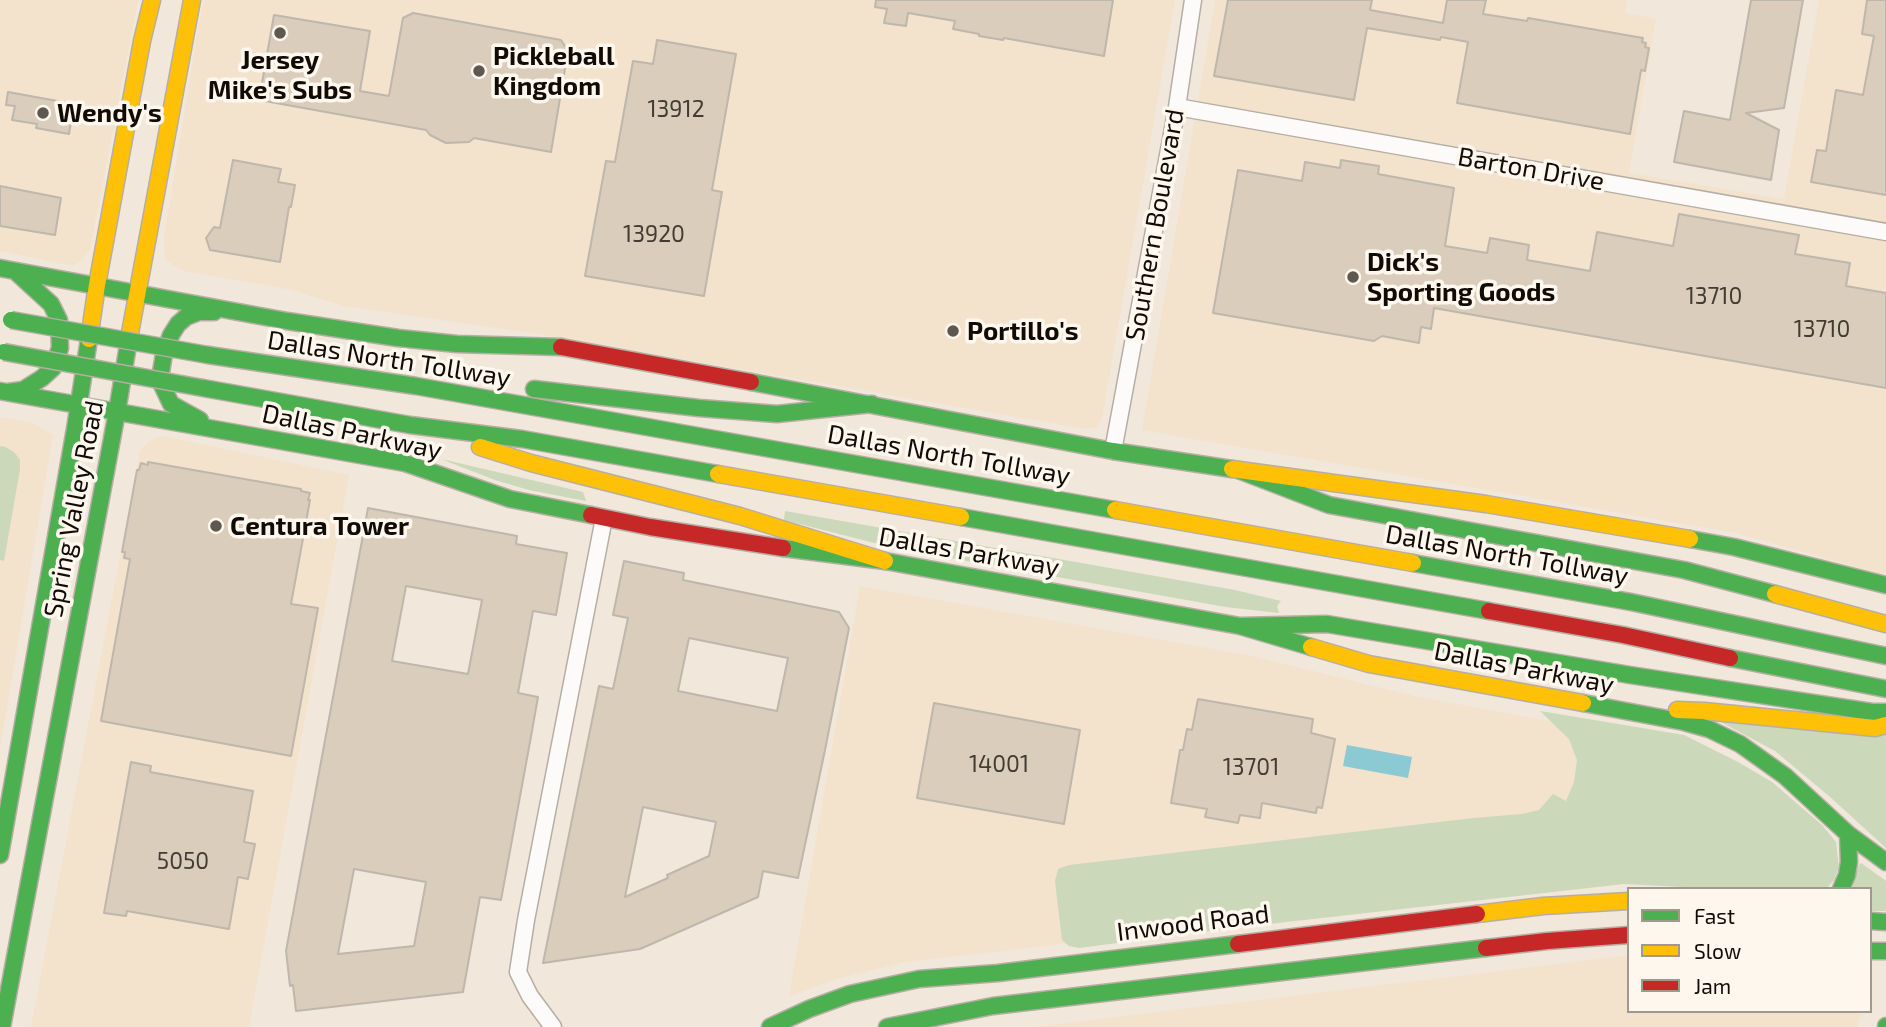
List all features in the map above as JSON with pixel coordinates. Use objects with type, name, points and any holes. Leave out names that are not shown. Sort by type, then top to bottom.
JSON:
[{"type":"main road","name":"Spring Valley Road","points":[[2,1027],[137,292],[163,41],[152,0]]},
{"type":"main road","name":"Spring Valley Road","points":[[0,855],[79,405],[97,285],[163,41],[192,0]]},
{"type":"main road","points":[[7,269],[398,338],[457,344],[553,345],[1113,450],[1486,504],[1650,531],[1734,547],[1884,585]]},
{"type":"main road","points":[[2,392],[23,390],[42,378],[53,368],[60,348],[59,320],[51,304],[7,269]]},
{"type":"main road","points":[[224,431],[171,404],[162,385],[164,354],[171,335],[186,317],[199,312],[245,312]]},
{"type":"main road","name":"Dallas North Tollway","points":[[6,319],[208,355],[416,386],[1631,602],[1884,655]]},
{"type":"main road","points":[[2,352],[410,425],[522,439],[1610,632],[1881,688]]},
{"type":"main road","points":[[416,386],[472,381],[498,384]]},
{"type":"main road","points":[[524,388],[777,414],[872,404]]},
{"type":"main road","name":"Dallas Parkway","points":[[2,392],[405,463],[510,499],[604,518],[771,547],[885,561],[1240,626],[1369,664],[1684,722],[1709,729],[1740,744],[1785,776],[1848,834],[1886,863]]},
{"type":"main road","points":[[410,425],[531,463],[740,516],[885,561]]},
{"type":"main road","points":[[1238,470],[1329,505],[1684,570],[1886,624]]},
{"type":"main road","points":[[1240,626],[1327,624],[1617,673],[1879,712]]},
{"type":"main road","points":[[1632,713],[1704,711],[1875,728],[1886,725]]},
{"type":"main road","points":[[1842,887],[1849,862],[1848,834]]},
{"type":"main road","name":"Inwood Road","points":[[887,1027],[993,1006],[1051,983],[1545,924],[1627,902]]},
{"type":"main road","name":"Inwood Road","points":[[770,1027],[850,994],[919,979],[998,973],[1051,983],[1545,924],[1602,936],[1627,935]]},
{"type":"main road","points":[[0,944],[5,954],[15,959]]},
{"type":"street","name":"Southern Boulevard","points":[[1113,450],[1177,107],[1194,0]]},
{"type":"street","name":"Barton Drive","points":[[1177,107],[1886,232]]},
{"type":"street","points":[[553,1027],[530,996],[518,972],[604,518]]},
{"type":"shaded area","points":[[0,0],[138,0],[90,249],[76,264],[68,265],[0,251]]},
{"type":"shaded area","points":[[204,0],[1175,0],[1102,418],[1097,427],[1086,429],[532,333],[344,306],[292,290],[185,271],[174,266],[165,258],[164,238]]},
{"type":"shaded area","points":[[1215,0],[1627,0],[1625,13],[1656,19],[1629,173],[1784,199],[1819,0],[1886,0],[1886,573],[1736,533],[1142,430]]},
{"type":"shaded area","points":[[0,417],[33,423],[53,435],[0,749]]},
{"type":"shaded area","points":[[162,436],[349,475],[249,1027],[31,1027],[140,450],[150,441]]},
{"type":"shaded area","points":[[860,586],[1252,656],[1414,696],[1683,746],[1663,875],[905,962],[833,980],[789,996]]},
{"type":"shaded area","points":[[1627,956],[1627,1013],[1861,1013],[1857,1027],[1033,1027]]},
{"type":"green space","points":[[0,446],[14,452],[20,460],[4,561],[0,560]]},
{"type":"green space","points":[[441,459],[583,492],[586,501],[529,490]]},
{"type":"green space","points":[[785,511],[1235,590],[1281,601],[1277,606],[1279,613],[1226,607],[894,548],[784,520]]},
{"type":"green space","points":[[1540,711],[1684,735],[1738,762],[1772,782],[1822,825],[1836,842],[1839,868],[1834,880],[1828,887],[1682,887],[1624,884],[1079,948],[1069,946],[1062,940],[1055,881],[1058,869],[1069,865],[1539,810],[1553,794],[1566,801],[1574,782],[1577,760],[1569,739]]},
{"type":"green space","points":[[1719,721],[1886,735],[1886,848],[1775,751]]},
{"type":"green space","points":[[1861,863],[1886,881],[1886,911],[1872,911],[1872,887],[1853,887]]},
{"type":"water","points":[[1347,745],[1412,757],[1408,778],[1343,766]]},
{"type":"building","points":[[876,0],[1113,0],[1104,56],[979,36],[953,29],[955,21],[908,13],[906,26],[884,23],[887,9],[875,7]]},
{"type":"building","points":[[1228,0],[1372,0],[1370,10],[1443,23],[1447,0],[1486,0],[1483,14],[1527,21],[1528,18],[1643,38],[1645,47],[1649,48],[1645,71],[1641,70],[1630,134],[1457,103],[1468,42],[1441,37],[1440,40],[1367,28],[1354,100],[1214,76]]},
{"type":"building","points":[[1751,0],[1803,0],[1784,108],[1746,113],[1779,130],[1771,180],[1674,162],[1684,111],[1730,120]]},
{"type":"building","points":[[1867,0],[1886,0],[1886,195],[1811,182],[1817,150],[1826,151],[1836,90],[1863,95],[1874,36],[1862,34]]},
{"type":"building","name":"Pickleball Kingdom","points":[[413,13],[561,40],[568,51],[551,152],[474,138],[469,142],[446,143],[426,130],[259,100],[274,15],[370,31],[360,91],[389,96],[403,18]]},
{"type":"building","points":[[657,40],[736,54],[712,190],[722,192],[704,296],[585,276],[606,161],[615,162],[633,61],[653,64]]},
{"type":"building","name":"Wendy's","points":[[8,92],[74,104],[69,134],[12,120],[15,106],[6,105]]},
{"type":"building","points":[[233,160],[281,169],[278,182],[295,185],[280,262],[210,250],[206,238],[214,227],[220,228]]},
{"type":"building","points":[[1341,160],[1379,166],[1378,174],[1454,188],[1445,246],[1487,253],[1490,238],[1529,245],[1527,260],[1590,271],[1597,232],[1673,246],[1679,214],[1799,235],[1795,254],[1850,263],[1846,286],[1886,293],[1886,388],[1434,308],[1431,329],[1421,327],[1419,343],[1382,336],[1374,341],[1213,313],[1238,170],[1302,181],[1305,162],[1340,168]]},
{"type":"building","points":[[0,186],[61,198],[55,235],[0,226]]},
{"type":"building","points":[[148,462],[301,489],[310,493],[291,604],[318,608],[291,756],[101,721],[130,559],[124,558],[125,552],[122,552],[137,470],[141,463],[148,465]]},
{"type":"building","points":[[368,508],[517,536],[516,544],[567,553],[556,615],[533,611],[518,693],[538,697],[501,900],[480,897],[463,992],[296,1011],[286,951]],"holes":[[[406,586],[482,600],[468,674],[392,661]],[[354,869],[426,882],[414,946],[338,954]]]},
{"type":"building","points":[[624,561],[684,573],[683,580],[839,612],[849,628],[798,878],[763,871],[758,897],[640,949],[543,963],[599,686],[613,689],[628,618],[613,615]],"holes":[[[689,638],[788,658],[777,711],[678,691]],[[643,807],[716,822],[709,856],[625,897]]]},
{"type":"building","points":[[1198,699],[1313,719],[1311,733],[1335,739],[1322,808],[1317,807],[1316,813],[1262,803],[1260,818],[1240,815],[1238,823],[1205,817],[1207,809],[1171,803],[1180,750],[1183,750],[1187,729],[1192,730]]},
{"type":"building","points":[[934,703],[1080,730],[1064,824],[917,798]]},
{"type":"building","points":[[131,762],[151,766],[150,772],[253,791],[244,842],[255,844],[248,879],[238,877],[229,929],[127,911],[126,916],[104,913]]},
{"type":"traffic: fast","points":[[0,268],[287,321],[398,338],[457,344],[561,347]]},
{"type":"traffic: fast","points":[[8,392],[23,390],[42,378],[53,368],[60,348],[59,320],[51,304],[15,271]]},
{"type":"traffic: fast","points":[[200,420],[171,404],[162,385],[161,372],[164,354],[178,324],[186,317],[199,312],[214,312]]},
{"type":"traffic: fast","points":[[11,320],[208,355]]},
{"type":"traffic: fast","points":[[2,1027],[130,333]]},
{"type":"traffic: fast","points":[[0,855],[89,339]]},
{"type":"traffic: fast","points":[[4,352],[203,388]]},
{"type":"traffic: fast","points":[[208,355],[416,386],[1115,510]]},
{"type":"traffic: fast","points":[[751,382],[1113,451],[1232,469]]},
{"type":"traffic: fast","points":[[203,388],[410,425],[522,439],[718,474]]},
{"type":"traffic: fast","points":[[534,389],[777,414],[872,404]]},
{"type":"traffic: fast","points":[[0,391],[405,463],[510,499],[591,515]]},
{"type":"traffic: fast","points":[[1238,470],[1329,505],[1684,570],[1775,594]]},
{"type":"traffic: fast","points":[[961,517],[1489,611]]},
{"type":"traffic: fast","points":[[1690,539],[1734,547],[1886,585]]},
{"type":"traffic: fast","points":[[783,548],[885,561],[1240,626],[1311,647]]},
{"type":"traffic: fast","points":[[1413,563],[1631,602],[1886,656]]},
{"type":"traffic: fast","points":[[1240,626],[1327,624],[1630,675],[1886,712]]},
{"type":"traffic: fast","points":[[1730,658],[1886,689]]},
{"type":"traffic: fast","points":[[1583,703],[1684,722],[1709,729],[1740,744],[1785,776],[1848,834],[1886,862]]},
{"type":"traffic: fast","points":[[1842,887],[1849,862],[1848,834]]},
{"type":"traffic: fast","points":[[1872,921],[1886,922]]},
{"type":"traffic: fast","points":[[770,1027],[850,994],[919,979],[998,973],[1238,944]]},
{"type":"traffic: fast","points":[[887,1027],[993,1006],[1486,948]]},
{"type":"traffic: fast","points":[[1872,951],[1886,951]]},
{"type":"traffic: slow","points":[[89,339],[142,41],[152,0]]},
{"type":"traffic: slow","points":[[130,333],[192,0]]},
{"type":"traffic: slow","points":[[480,447],[531,463],[740,516],[885,561]]},
{"type":"traffic: slow","points":[[1232,469],[1486,504],[1690,539]]},
{"type":"traffic: slow","points":[[718,474],[961,517]]},
{"type":"traffic: slow","points":[[1115,510],[1413,563]]},
{"type":"traffic: slow","points":[[1775,594],[1886,624]]},
{"type":"traffic: slow","points":[[1311,647],[1369,664],[1583,703]]},
{"type":"traffic: slow","points":[[1677,710],[1875,728],[1886,725]]},
{"type":"traffic: slow","points":[[1477,914],[1543,906],[1627,901]]},
{"type":"traffic: jam","points":[[561,347],[751,382]]},
{"type":"traffic: jam","points":[[591,515],[783,548]]},
{"type":"traffic: jam","points":[[1489,611],[1730,658]]},
{"type":"traffic: jam","points":[[1238,944],[1477,914]]},
{"type":"traffic: jam","points":[[1486,948],[1627,935]]},
{"type":"place","name":"Jersey Mike's Subs","points":[[280,33]]},
{"type":"place","name":"Pickleball Kingdom","points":[[479,71]]},
{"type":"place","name":"Wendy's","points":[[43,113]]},
{"type":"place","name":"Dick's Sporting Goods","points":[[1353,277]]},
{"type":"place","name":"Portillo's","points":[[953,331]]},
{"type":"place","name":"Centura Tower","points":[[216,526]]}]
